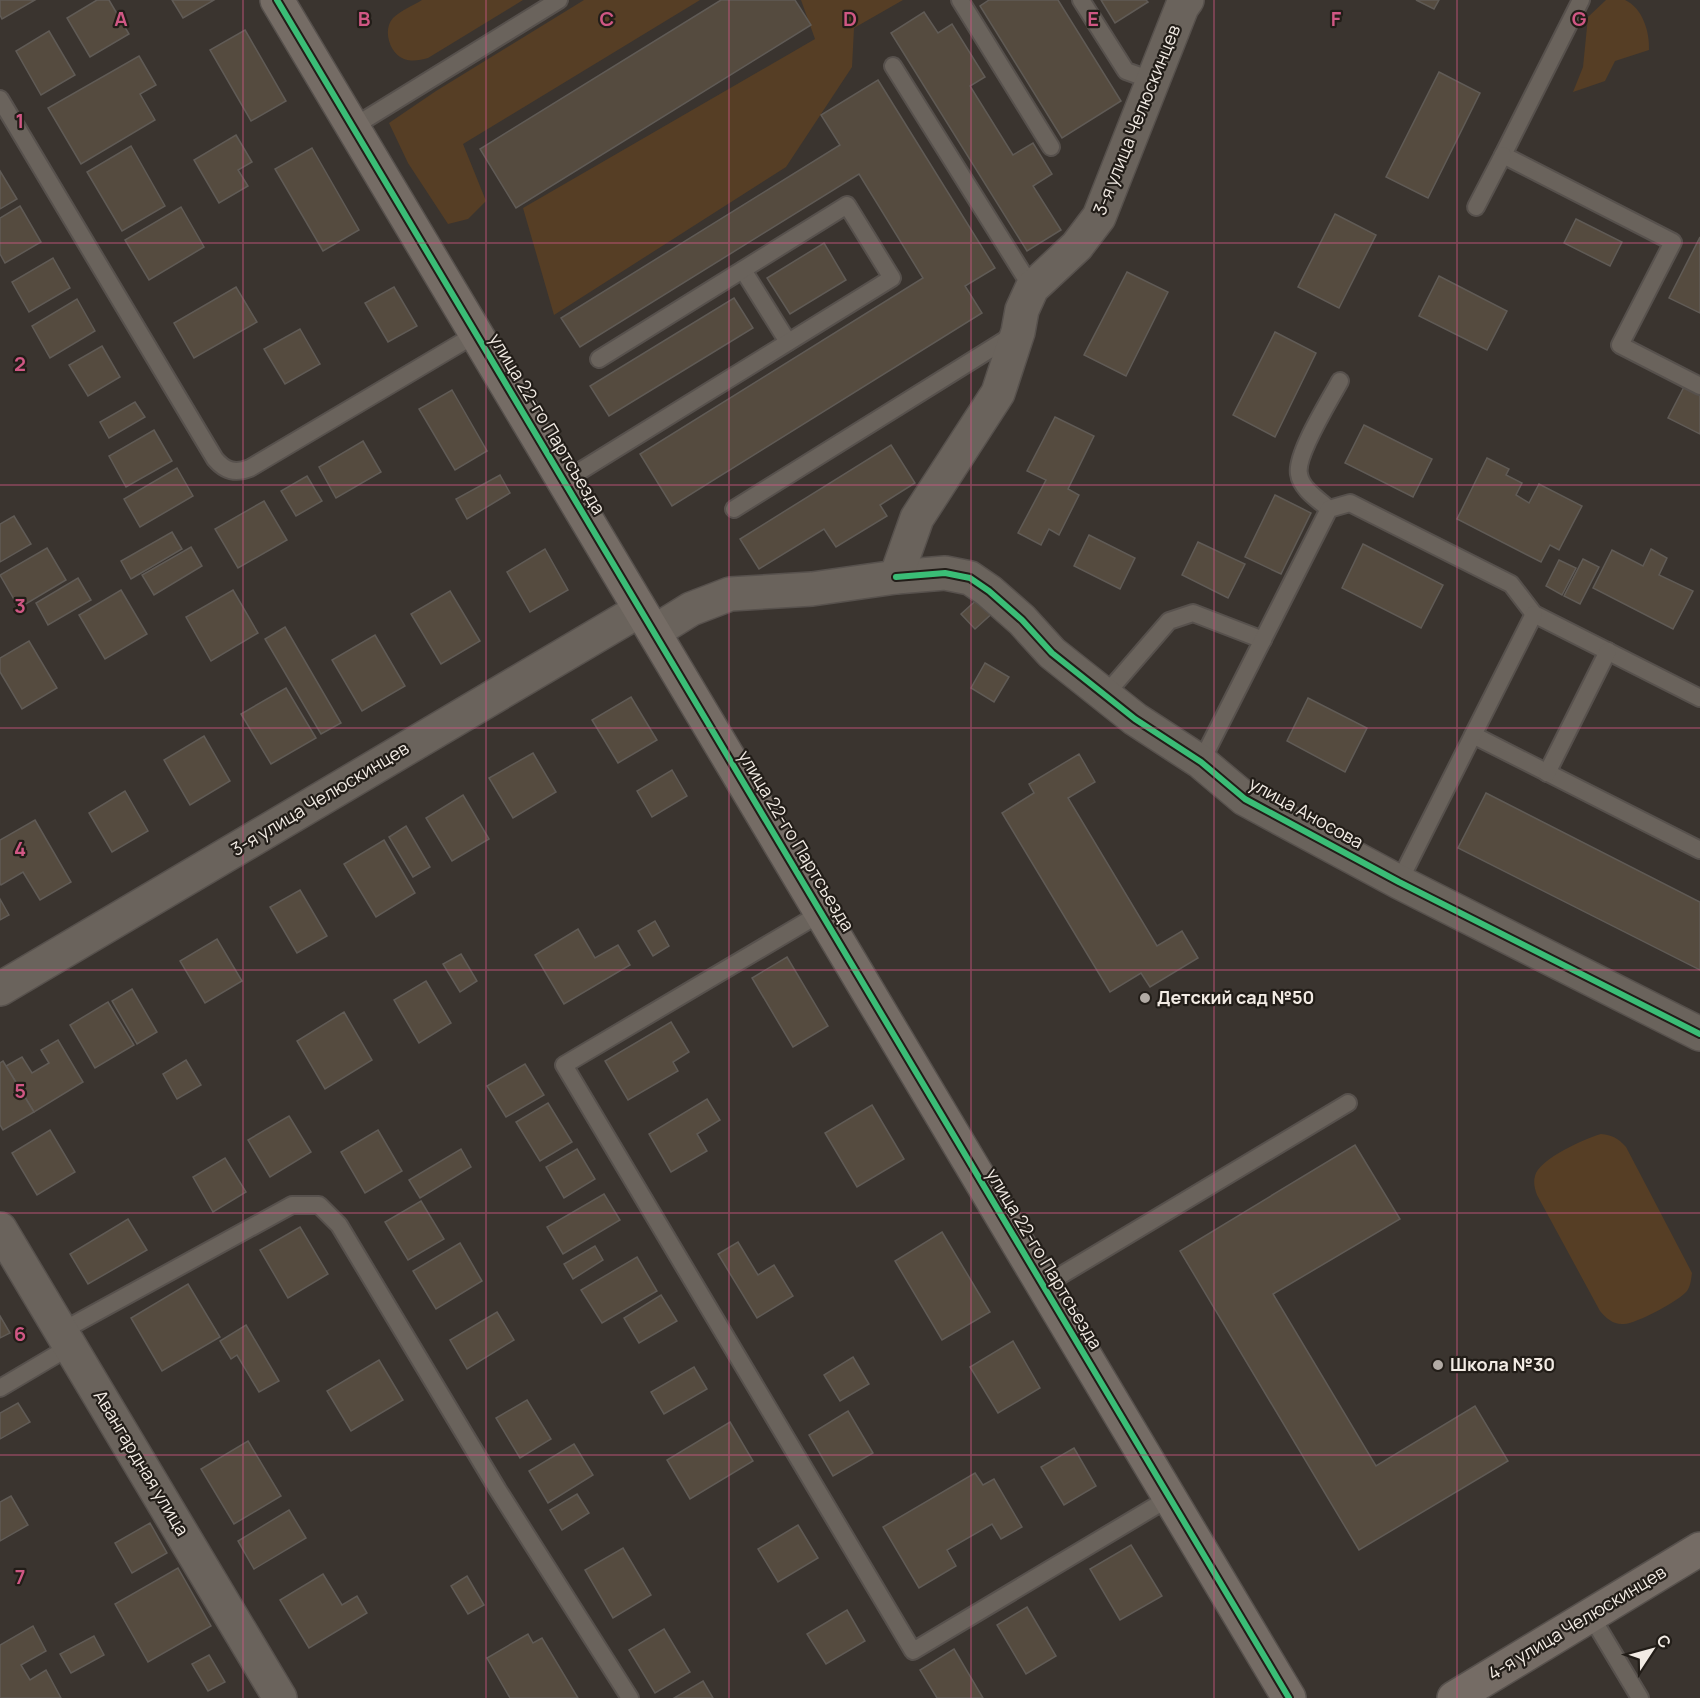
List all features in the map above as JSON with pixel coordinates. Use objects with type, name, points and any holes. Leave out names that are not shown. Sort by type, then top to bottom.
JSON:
[{"type":"street","name":"улица 22-го Партсъезда","points":[[277,0],[1289,1698]]},
{"type":"street","name":"3-я улица Челюскинцев","points":[[0,989],[647,621],[692,609],[730,594],[812,589],[896,577],[917,518],[998,393],[1018,332],[1022,310],[1032,288],[1077,246],[1099,217],[1186,0]]},
{"type":"street","name":"улица Аносова","points":[[896,577],[945,573],[970,578],[989,591],[1022,620],[1052,653],[1135,719],[1201,762],[1245,799],[1399,882],[1700,1034]]},
{"type":"street","name":"Авангардная улица","points":[[0,1229],[280,1698]]},
{"type":"street","name":"4-я улица Челюскинцев","points":[[1454,1698],[1700,1549]]},
{"type":"lane","points":[[353,127],[559,0]]},
{"type":"lane","points":[[960,0],[1051,147]]},
{"type":"lane","points":[[1081,0],[1126,71],[1154,81]]},
{"type":"lane","points":[[1476,207],[1581,0]]},
{"type":"lane","points":[[893,66],[1032,288]]},
{"type":"lane","points":[[0,99],[215,459],[222,467],[230,471],[240,472],[250,468],[476,334]]},
{"type":"lane","points":[[1503,155],[1672,242],[1620,345],[1700,386]]},
{"type":"lane","points":[[564,482],[892,278],[847,205],[599,359]]},
{"type":"lane","points":[[743,270],[788,342]]},
{"type":"lane","points":[[734,509],[1018,332]]},
{"type":"lane","points":[[1329,509],[1309,492],[1299,476],[1299,459],[1340,381]]},
{"type":"lane","points":[[1201,762],[1329,509],[1350,504],[1511,584],[1534,614],[1700,698]]},
{"type":"lane","points":[[1105,695],[1169,621],[1193,613],[1263,640]]},
{"type":"lane","points":[[1399,882],[1534,614]]},
{"type":"lane","points":[[1547,773],[1608,651]]},
{"type":"lane","points":[[1473,735],[1700,850]]},
{"type":"lane","points":[[821,913],[564,1065],[888,1610],[913,1651],[1169,1498]]},
{"type":"lane","points":[[1043,1286],[1348,1102]]},
{"type":"lane","points":[[0,1388],[67,1339],[292,1205],[319,1205],[339,1225],[498,1490],[630,1698]]},
{"type":"lane","points":[[1591,1616],[1640,1698]]},
{"type":"shaded area","points":[[422,0],[523,0],[428,58],[413,61],[404,59],[391,47],[388,29],[393,18]]},
{"type":"shaded area","points":[[584,0],[700,0],[463,144],[486,201],[468,219],[448,224],[408,163],[389,123],[436,91]]},
{"type":"shaded area","points":[[801,0],[903,0],[854,28],[852,67],[786,167],[554,315],[523,208],[815,39]]},
{"type":"shaded area","points":[[1606,0],[1625,0],[1636,9],[1647,29],[1649,50],[1615,61],[1605,81],[1573,92],[1583,67],[1588,17]]},
{"type":"shaded area","points":[[1601,1134],[1615,1138],[1626,1147],[1692,1273],[1687,1291],[1683,1295],[1647,1316],[1624,1324],[1611,1321],[1600,1311],[1534,1186],[1535,1176],[1545,1163],[1574,1145]]},
{"type":"building","points":[[0,0],[35,0],[2,19]]},
{"type":"building","points":[[97,0],[109,0],[129,34],[90,57],[67,18]]},
{"type":"building","points":[[172,0],[214,0],[183,18]]},
{"type":"building","points":[[721,0],[795,0],[811,25],[516,208],[480,149]]},
{"type":"building","points":[[989,0],[1058,0],[1121,101],[1062,138],[980,6]]},
{"type":"building","points":[[1101,0],[1146,0],[1148,2],[1115,23]]},
{"type":"building","points":[[1416,0],[1439,0],[1434,9]]},
{"type":"building","points":[[924,12],[938,33],[952,24],[985,77],[970,86],[1013,155],[1033,143],[1052,174],[1033,186],[1061,230],[1027,251],[891,33]]},
{"type":"building","points":[[245,30],[286,101],[251,121],[210,50]]},
{"type":"building","points":[[49,31],[75,75],[41,95],[16,51]]},
{"type":"building","points":[[139,56],[156,85],[140,94],[155,120],[81,164],[48,108]]},
{"type":"building","points":[[1439,72],[1480,93],[1428,198],[1386,177]]},
{"type":"building","points":[[878,80],[995,268],[965,286],[982,313],[672,506],[640,454],[923,278],[859,174],[580,347],[561,318],[840,145],[821,115]]},
{"type":"building","points":[[236,135],[252,162],[238,170],[248,186],[219,203],[194,160]]},
{"type":"building","points":[[131,146],[165,206],[122,231],[87,172]]},
{"type":"building","points":[[312,148],[359,230],[323,251],[275,169]]},
{"type":"building","points":[[0,171],[17,199],[0,209]]},
{"type":"building","points":[[20,206],[41,242],[5,263],[0,254],[0,218]]},
{"type":"building","points":[[181,207],[204,247],[149,280],[125,240]]},
{"type":"building","points":[[1335,214],[1376,235],[1339,308],[1298,287]]},
{"type":"building","points":[[1576,219],[1622,242],[1610,266],[1564,243]]},
{"type":"building","points":[[1700,237],[1700,313],[1669,298]]},
{"type":"building","points":[[824,243],[846,280],[790,314],[767,278]]},
{"type":"building","points":[[53,258],[70,288],[29,312],[12,282]]},
{"type":"building","points":[[1127,272],[1168,292],[1126,376],[1084,355]]},
{"type":"building","points":[[1439,276],[1507,311],[1487,350],[1419,316]]},
{"type":"building","points":[[236,287],[257,322],[194,358],[174,323]]},
{"type":"building","points":[[394,287],[417,326],[388,342],[365,303]]},
{"type":"building","points":[[734,298],[753,328],[609,416],[590,386]]},
{"type":"building","points":[[77,299],[95,331],[50,358],[32,326]]},
{"type":"building","points":[[300,329],[320,364],[285,384],[264,349]]},
{"type":"building","points":[[1275,332],[1316,353],[1275,437],[1233,415]]},
{"type":"building","points":[[102,346],[120,377],[88,396],[69,365]]},
{"type":"building","points":[[1684,387],[1700,395],[1700,434],[1668,418]]},
{"type":"building","points":[[452,390],[487,451],[455,470],[419,409]]},
{"type":"building","points":[[135,402],[145,417],[109,438],[100,422]]},
{"type":"building","points":[[1055,417],[1094,436],[1068,489],[1079,495],[1059,535],[1049,529],[1041,545],[1018,533],[1046,480],[1027,471]]},
{"type":"building","points":[[1364,425],[1432,459],[1413,497],[1345,463]]},
{"type":"building","points":[[154,430],[172,461],[126,487],[109,456]]},
{"type":"building","points":[[363,441],[381,472],[336,498],[319,467]]},
{"type":"building","points":[[891,445],[915,483],[880,505],[887,516],[836,547],[824,529],[759,569],[740,539]]},
{"type":"building","points":[[1487,458],[1509,469],[1506,475],[1522,483],[1516,495],[1529,503],[1539,484],[1582,506],[1559,550],[1550,545],[1541,562],[1457,519]]},
{"type":"building","points":[[177,468],[193,496],[140,527],[124,499]]},
{"type":"building","points":[[500,475],[510,493],[467,519],[456,499]]},
{"type":"building","points":[[307,476],[322,501],[296,516],[281,491]]},
{"type":"building","points":[[1275,495],[1311,513],[1281,574],[1245,557]]},
{"type":"building","points":[[264,501],[287,540],[238,568],[215,529]]},
{"type":"building","points":[[14,516],[31,544],[0,562],[0,524]]},
{"type":"building","points":[[172,532],[182,549],[131,579],[121,561]]},
{"type":"building","points":[[1089,535],[1135,558],[1120,589],[1074,566]]},
{"type":"building","points":[[1198,542],[1245,564],[1228,598],[1182,575]]},
{"type":"building","points":[[1363,544],[1443,585],[1421,628],[1342,588]]},
{"type":"building","points":[[191,547],[202,566],[154,595],[142,575]]},
{"type":"building","points":[[47,548],[66,580],[19,608],[0,575]]},
{"type":"building","points":[[545,549],[568,590],[530,612],[507,572]]},
{"type":"building","points":[[1651,549],[1667,558],[1659,575],[1693,591],[1673,629],[1593,588],[1612,550],[1643,566]]},
{"type":"building","points":[[1583,559],[1599,567],[1580,604],[1564,596]]},
{"type":"building","points":[[1559,560],[1576,568],[1562,595],[1546,586]]},
{"type":"building","points":[[78,578],[91,600],[48,625],[36,603]]},
{"type":"building","points":[[121,590],[147,634],[105,659],[79,615]]},
{"type":"building","points":[[233,590],[258,633],[211,661],[186,617]]},
{"type":"building","points":[[450,591],[480,641],[441,664],[411,614]]},
{"type":"building","points":[[982,595],[996,610],[975,629],[961,614]]},
{"type":"building","points":[[285,627],[341,723],[321,734],[265,639]]},
{"type":"building","points":[[375,635],[405,686],[362,711],[332,660]]},
{"type":"building","points":[[29,641],[57,688],[22,709],[0,672],[0,658]]},
{"type":"building","points":[[985,663],[1009,677],[994,702],[971,688]]},
{"type":"building","points":[[286,688],[316,738],[271,764],[241,714]]},
{"type":"building","points":[[631,697],[657,740],[618,763],[592,720]]},
{"type":"building","points":[[1308,698],[1367,728],[1345,772],[1287,741]]},
{"type":"building","points":[[204,736],[230,781],[190,805],[164,760]]},
{"type":"building","points":[[533,753],[556,792],[513,818],[489,778]]},
{"type":"building","points":[[1079,754],[1095,782],[1068,798],[1157,946],[1182,931],[1198,958],[1150,987],[1141,973],[1110,992],[1002,813],[1034,793],[1029,784]]},
{"type":"building","points":[[672,770],[687,796],[652,817],[637,791]]},
{"type":"building","points":[[125,791],[148,831],[112,852],[89,813]]},
{"type":"building","points":[[1486,793],[1700,902],[1700,970],[1458,848]]},
{"type":"building","points":[[463,795],[489,839],[452,861],[426,818]]},
{"type":"building","points":[[35,820],[71,882],[40,900],[23,872],[1,885],[0,883],[0,840]]},
{"type":"building","points":[[406,826],[430,867],[413,877],[389,837]]},
{"type":"building","points":[[384,840],[415,893],[376,917],[344,864]]},
{"type":"building","points":[[300,890],[327,936],[297,953],[270,907]]},
{"type":"building","points":[[0,899],[9,915],[0,920]]},
{"type":"building","points":[[655,921],[669,946],[653,956],[638,931]]},
{"type":"building","points":[[578,929],[595,958],[618,945],[630,965],[564,1004],[535,955]]},
{"type":"building","points":[[217,939],[242,981],[205,1003],[180,961]]},
{"type":"building","points":[[461,954],[477,981],[460,992],[443,964]]},
{"type":"building","points":[[787,957],[828,1026],[793,1047],[752,978]]},
{"type":"building","points":[[426,981],[451,1023],[419,1043],[394,1000]]},
{"type":"building","points":[[132,989],[157,1032],[137,1044],[112,1001]]},
{"type":"building","points":[[108,1002],[134,1045],[95,1068],[70,1025]]},
{"type":"building","points":[[344,1012],[372,1060],[325,1089],[297,1041]]},
{"type":"building","points":[[671,1022],[689,1052],[673,1062],[678,1071],[628,1100],[605,1061]]},
{"type":"building","points":[[58,1040],[83,1082],[34,1112],[6,1066],[22,1057],[32,1073],[49,1063],[41,1050]]},
{"type":"building","points":[[186,1060],[201,1085],[177,1099],[163,1074]]},
{"type":"building","points":[[3,1061],[34,1112],[3,1130],[0,1125],[0,1063]]},
{"type":"building","points":[[525,1064],[544,1095],[506,1117],[487,1086]]},
{"type":"building","points":[[707,1099],[720,1120],[697,1134],[707,1151],[671,1172],[649,1134]]},
{"type":"building","points":[[548,1103],[572,1142],[540,1161],[516,1122]]},
{"type":"building","points":[[872,1105],[904,1159],[857,1187],[825,1133]]},
{"type":"building","points":[[289,1116],[311,1152],[270,1177],[248,1140]]},
{"type":"building","points":[[50,1130],[75,1172],[37,1195],[12,1153]]},
{"type":"building","points":[[378,1130],[402,1171],[365,1193],[341,1152]]},
{"type":"building","points":[[1355,1145],[1400,1219],[1273,1294],[1376,1466],[1475,1406],[1508,1461],[1359,1550],[1180,1251]]},
{"type":"building","points":[[461,1149],[471,1167],[420,1198],[409,1180]]},
{"type":"building","points":[[577,1149],[595,1179],[564,1198],[546,1167]]},
{"type":"building","points":[[225,1158],[246,1192],[213,1212],[193,1177]]},
{"type":"building","points":[[604,1194],[620,1220],[563,1254],[547,1227]]},
{"type":"building","points":[[421,1201],[444,1239],[408,1260],[385,1222]]},
{"type":"building","points":[[128,1219],[147,1250],[88,1284],[70,1254]]},
{"type":"building","points":[[300,1227],[328,1274],[288,1298],[260,1250]]},
{"type":"building","points":[[942,1232],[990,1312],[942,1340],[895,1261]]},
{"type":"building","points":[[738,1242],[758,1275],[774,1265],[793,1296],[757,1318],[718,1254]]},
{"type":"building","points":[[460,1243],[482,1281],[436,1309],[413,1271]]},
{"type":"building","points":[[595,1246],[603,1260],[573,1279],[564,1264]]},
{"type":"building","points":[[637,1257],[657,1291],[602,1323],[581,1290]]},
{"type":"building","points":[[188,1284],[220,1337],[162,1371],[131,1318]]},
{"type":"building","points":[[661,1295],[677,1321],[639,1343],[624,1318]]},
{"type":"building","points":[[497,1312],[514,1340],[467,1369],[450,1340]]},
{"type":"building","points":[[0,1316],[10,1333],[0,1338]]},
{"type":"building","points":[[246,1325],[279,1381],[259,1392],[237,1355],[231,1359],[220,1341]]},
{"type":"building","points":[[1013,1341],[1040,1388],[998,1413],[970,1367]]},
{"type":"building","points":[[853,1357],[869,1384],[840,1401],[824,1375]]},
{"type":"building","points":[[379,1360],[403,1400],[351,1431],[327,1391]]},
{"type":"building","points":[[694,1367],[707,1389],[664,1414],[651,1392]]},
{"type":"building","points":[[527,1400],[551,1439],[520,1458],[496,1418]]},
{"type":"building","points":[[18,1403],[30,1422],[0,1439],[0,1413]]},
{"type":"building","points":[[848,1411],[873,1453],[833,1476],[809,1435]]},
{"type":"building","points":[[730,1422],[753,1461],[690,1499],[667,1460]]},
{"type":"building","points":[[248,1441],[281,1496],[234,1524],[201,1469]]},
{"type":"building","points":[[574,1444],[593,1475],[548,1503],[529,1471]]},
{"type":"building","points":[[1074,1448],[1096,1486],[1064,1505],[1041,1467]]},
{"type":"building","points":[[975,1473],[983,1485],[994,1479],[1022,1527],[1001,1539],[992,1524],[947,1550],[956,1566],[919,1588],[883,1527]]},
{"type":"building","points":[[577,1494],[589,1513],[562,1530],[550,1510]]},
{"type":"building","points":[[11,1496],[28,1525],[0,1541],[0,1502]]},
{"type":"building","points":[[289,1510],[306,1538],[254,1569],[238,1541]]},
{"type":"building","points":[[150,1523],[167,1553],[132,1573],[115,1543]]},
{"type":"building","points":[[798,1525],[818,1558],[778,1582],[758,1549]]},
{"type":"building","points":[[1131,1545],[1162,1596],[1120,1620],[1090,1569]]},
{"type":"building","points":[[623,1548],[651,1595],[613,1618],[585,1570]]},
{"type":"building","points":[[178,1568],[211,1626],[148,1662],[115,1604]]},
{"type":"building","points":[[323,1574],[342,1605],[357,1596],[367,1613],[309,1648],[280,1600]]},
{"type":"building","points":[[467,1576],[484,1605],[468,1614],[451,1586]]},
{"type":"building","points":[[1027,1607],[1056,1656],[1026,1674],[997,1625]]},
{"type":"building","points":[[847,1610],[865,1641],[826,1664],[807,1634]]},
{"type":"building","points":[[33,1626],[46,1651],[21,1665],[30,1680],[46,1670],[61,1698],[0,1698],[0,1645]]},
{"type":"building","points":[[664,1629],[690,1672],[655,1693],[629,1650]]},
{"type":"building","points":[[528,1634],[533,1643],[542,1638],[578,1698],[510,1698],[487,1658]]},
{"type":"building","points":[[94,1636],[104,1655],[71,1673],[60,1654]]},
{"type":"building","points":[[954,1649],[983,1698],[937,1698],[920,1670]]},
{"type":"building","points":[[209,1655],[225,1682],[208,1691],[192,1664]]},
{"type":"building","points":[[703,1681],[713,1698],[674,1698]]},
{"type":"cycle path","points":[[277,0],[1289,1698]]},
{"type":"cycle path","points":[[896,577],[945,573],[970,578],[989,591],[1022,620],[1052,653],[1135,719],[1201,762],[1245,799],[1399,882],[1700,1034]]},
{"type":"place","name":"Детский сад №50","points":[[1145,998]]},
{"type":"place","name":"Школа №30","points":[[1438,1365]]}]
